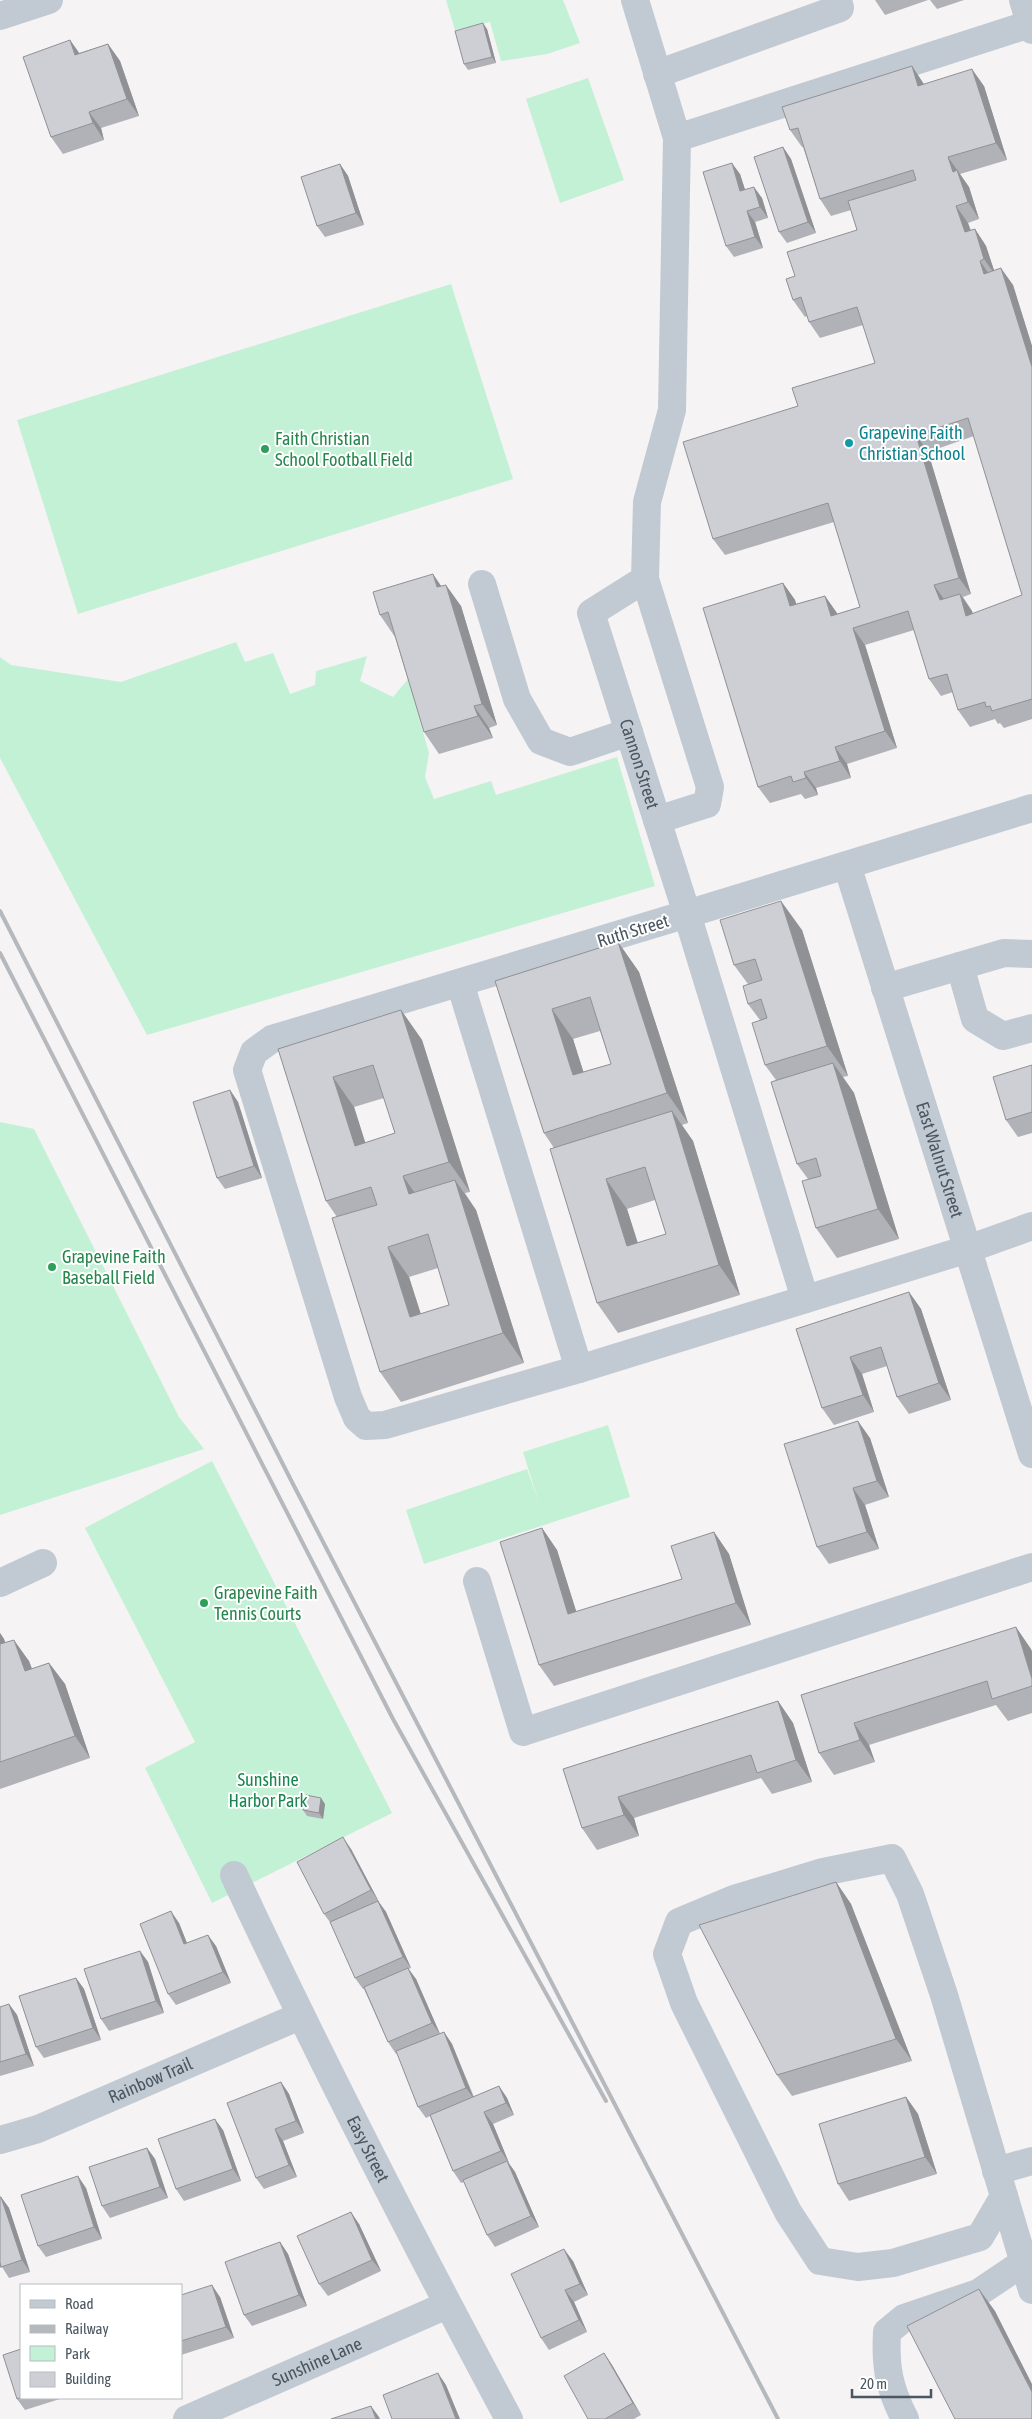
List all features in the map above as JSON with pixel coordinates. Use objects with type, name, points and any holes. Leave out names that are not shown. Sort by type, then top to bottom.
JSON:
[{"type":"street","points":[[0,16],[49,0]]},
{"type":"street","points":[[658,74],[840,8],[838,0]]},
{"type":"street","points":[[640,1],[658,74],[677,138],[672,410],[647,502],[645,578],[710,787],[707,804],[657,820]]},
{"type":"street","points":[[677,138],[1028,18]]},
{"type":"street","name":"Cannon Street","points":[[645,578],[591,613],[687,914],[805,1299]]},
{"type":"street","points":[[482,584],[517,698],[541,741],[570,752],[629,732]]},
{"type":"street","name":"Ruth Street","points":[[579,1369],[385,1425],[366,1426],[357,1418],[348,1397],[247,1070],[254,1052],[272,1039],[1032,808]]},
{"type":"street","name":"East Walnut Street","points":[[847,865],[1032,1454]]},
{"type":"street","points":[[886,988],[1004,953],[1032,954]]},
{"type":"street","points":[[960,966],[975,1019],[1003,1036],[1032,1028]]},
{"type":"street","points":[[460,983],[579,1369],[968,1249],[1032,1226]]},
{"type":"street","points":[[0,1583],[43,1563]]},
{"type":"street","points":[[477,1581],[523,1732],[1032,1567]]},
{"type":"street","points":[[1032,2161],[1000,2184],[980,2237],[893,2263],[858,2267],[820,2261],[788,2212],[684,2004],[668,1954],[679,1922],[734,1898],[822,1872],[892,1858],[910,1894],[944,1995],[1000,2184],[1028,2261],[1032,2290]]},
{"type":"street","name":"Easy Street","points":[[234,1875],[300,2016],[448,2305],[509,2419]]},
{"type":"street","name":"Rainbow Trail","points":[[0,2140],[38,2129],[300,2016]]},
{"type":"street","points":[[905,2419],[887,2376],[887,2332],[904,2318],[978,2293],[1028,2261]]},
{"type":"street","name":"Sunshine Lane","points":[[187,2419],[448,2305]]},
{"type":"green space","points":[[446,0],[563,0],[580,43],[547,54],[501,61],[490,22],[455,30]]},
{"type":"green space","points":[[588,78],[624,180],[560,203],[526,99]]},
{"type":"green space","name":"Faith Christian School Football Field","points":[[451,284],[513,479],[78,614],[17,420]]},
{"type":"green space","points":[[236,642],[245,662],[273,653],[290,694],[315,685],[316,671],[367,656],[360,681],[393,697],[408,679],[429,753],[425,777],[434,799],[491,781],[496,795],[617,757],[655,886],[147,1035],[0,758],[0,657],[11,665],[121,682]]},
{"type":"green space","name":"Grapevine Faith Baseball Field","points":[[0,1122],[34,1129],[179,1417],[204,1449],[0,1515]]},
{"type":"green space","points":[[608,1425],[630,1497],[424,1564],[406,1510],[527,1469],[539,1503],[523,1452]]},
{"type":"green space","name":"Sunshine Harbor Park","points":[[212,1461],[392,1813],[212,1903],[145,1768],[195,1742],[85,1528]]},
{"type":"building","points":[[483,23],[492,57],[464,64],[455,31]]},
{"type":"building","points":[[70,40],[75,55],[108,44],[127,99],[89,112],[93,123],[51,137],[23,57]]},
{"type":"building","name":"Grapevine Faith Christian School","points":[[912,66],[918,86],[972,69],[996,143],[948,157],[953,172],[957,170],[968,202],[956,206],[965,232],[975,229],[984,259],[980,261],[984,274],[1001,268],[1032,367],[1032,699],[992,711],[990,706],[986,707],[985,702],[958,710],[947,674],[929,679],[908,611],[853,628],[885,731],[835,747],[840,761],[804,772],[806,778],[793,782],[791,776],[758,787],[703,608],[783,583],[790,606],[825,596],[831,616],[860,607],[828,503],[713,539],[683,442],[798,406],[792,388],[875,363],[857,307],[809,322],[801,297],[793,300],[786,279],[795,276],[787,252],[857,230],[848,201],[916,180],[913,170],[820,199],[798,128],[790,130],[782,107]],"holes":[[[968,418],[1022,595],[966,616],[960,594],[940,600],[934,585],[959,578],[916,435]]]},
{"type":"building","points":[[783,147],[808,222],[779,232],[754,157]]},
{"type":"building","points":[[732,163],[740,191],[754,187],[760,207],[747,211],[755,237],[726,246],[703,172]]},
{"type":"building","points":[[340,164],[356,213],[317,226],[301,177]]},
{"type":"building","points":[[433,574],[437,587],[446,585],[482,704],[474,706],[478,716],[424,732],[388,612],[380,615],[373,592]]},
{"type":"building","points":[[781,901],[827,1046],[765,1065],[752,1023],[767,1018],[761,999],[748,1004],[743,986],[762,980],[755,959],[734,965],[720,920]]},
{"type":"building","points":[[618,942],[667,1093],[544,1133],[495,981]],"holes":[[[590,997],[611,1064],[573,1075],[552,1009]]]},
{"type":"building","points":[[401,1010],[449,1162],[403,1176],[409,1194],[455,1180],[503,1333],[380,1372],[332,1218],[377,1205],[371,1187],[326,1201],[278,1049]],"holes":[[[373,1065],[395,1133],[355,1146],[333,1077]],[[428,1234],[449,1305],[410,1317],[388,1247]]]},
{"type":"building","points":[[833,1063],[878,1209],[816,1228],[802,1181],[821,1176],[816,1158],[797,1164],[771,1082]]},
{"type":"building","points":[[1032,1065],[1032,1112],[1006,1120],[993,1077]]},
{"type":"building","points":[[230,1090],[254,1166],[217,1178],[193,1102]]},
{"type":"building","points":[[672,1111],[719,1265],[597,1303],[550,1149]],"holes":[[[645,1167],[666,1234],[627,1246],[606,1179]]]},
{"type":"building","points":[[909,1292],[939,1383],[897,1397],[881,1347],[850,1357],[863,1395],[822,1408],[796,1329]]},
{"type":"building","points":[[858,1421],[877,1481],[853,1488],[867,1532],[817,1547],[784,1444]]},
{"type":"building","points":[[542,1528],[568,1614],[682,1579],[671,1546],[714,1532],[736,1603],[539,1665],[500,1542]]},
{"type":"building","points":[[1016,1627],[1032,1679],[1032,1686],[992,1699],[987,1681],[854,1723],[860,1740],[819,1753],[801,1695]]},
{"type":"building","points":[[14,1640],[25,1671],[49,1663],[75,1736],[0,1762],[0,1644]]},
{"type":"building","points":[[778,1701],[796,1760],[757,1773],[751,1755],[618,1797],[624,1815],[582,1828],[563,1769]]},
{"type":"building","points":[[306,1795],[321,1798],[319,1813],[303,1810]]},
{"type":"building","points":[[343,1837],[371,1890],[324,1914],[297,1862]]},
{"type":"building","points":[[836,1882],[896,2039],[777,2075],[699,1925]]},
{"type":"building","points":[[378,1901],[403,1957],[355,1978],[330,1922]]},
{"type":"building","points":[[171,1911],[184,1944],[208,1935],[223,1972],[168,1994],[140,1924]]},
{"type":"building","points":[[140,1951],[156,2001],[101,2019],[84,1969]]},
{"type":"building","points":[[408,1968],[432,2023],[388,2042],[364,1987]]},
{"type":"building","points":[[76,1978],[93,2028],[36,2047],[19,1996]]},
{"type":"building","points":[[9,2004],[26,2054],[0,2062],[0,2007]]},
{"type":"building","points":[[444,2032],[466,2088],[418,2107],[396,2051]]},
{"type":"building","points":[[281,2082],[296,2121],[275,2129],[289,2165],[256,2178],[227,2103]]},
{"type":"building","points":[[499,2086],[506,2103],[484,2112],[501,2151],[453,2171],[430,2115]]},
{"type":"building","points":[[906,2097],[925,2157],[838,2184],[819,2124]]},
{"type":"building","points":[[215,2119],[233,2169],[176,2189],[158,2139]]},
{"type":"building","points":[[147,2148],[160,2187],[102,2206],[89,2167]]},
{"type":"building","points":[[507,2161],[531,2216],[487,2235],[463,2180]]},
{"type":"building","points":[[78,2176],[94,2227],[38,2246],[21,2195]]},
{"type":"building","points":[[0,2197],[22,2260],[1,2267],[0,2262]]},
{"type":"building","points":[[351,2212],[372,2260],[319,2284],[297,2236]]},
{"type":"building","points":[[280,2242],[299,2295],[244,2315],[225,2262]]},
{"type":"building","points":[[564,2249],[580,2284],[565,2290],[579,2320],[541,2338],[511,2274]]},
{"type":"building","points":[[212,2285],[226,2327],[182,2341],[182,2295]]},
{"type":"building","points":[[979,2289],[1032,2392],[1032,2419],[955,2419],[907,2326]]},
{"type":"building","points":[[20,2349],[20,2398],[17,2399],[3,2355]]},
{"type":"building","points":[[604,2353],[633,2403],[605,2419],[588,2419],[564,2376]]},
{"type":"building","points":[[438,2373],[456,2419],[392,2419],[383,2395]]},
{"type":"building","points":[[371,2406],[376,2419],[331,2419]]},
{"type":"railway","points":[[0,911],[293,1484],[778,2419]]},
{"type":"railway","points":[[0,953],[393,1719],[606,2101]]},
{"type":"place","name":"Grapevine Faith Christian School","points":[[849,443]]},
{"type":"place","name":"Faith Christian School Football Field","points":[[265,449]]},
{"type":"place","name":"Grapevine Faith Baseball Field","points":[[52,1267]]},
{"type":"place","name":"Grapevine Faith Tennis Courts","points":[[204,1603]]}]
